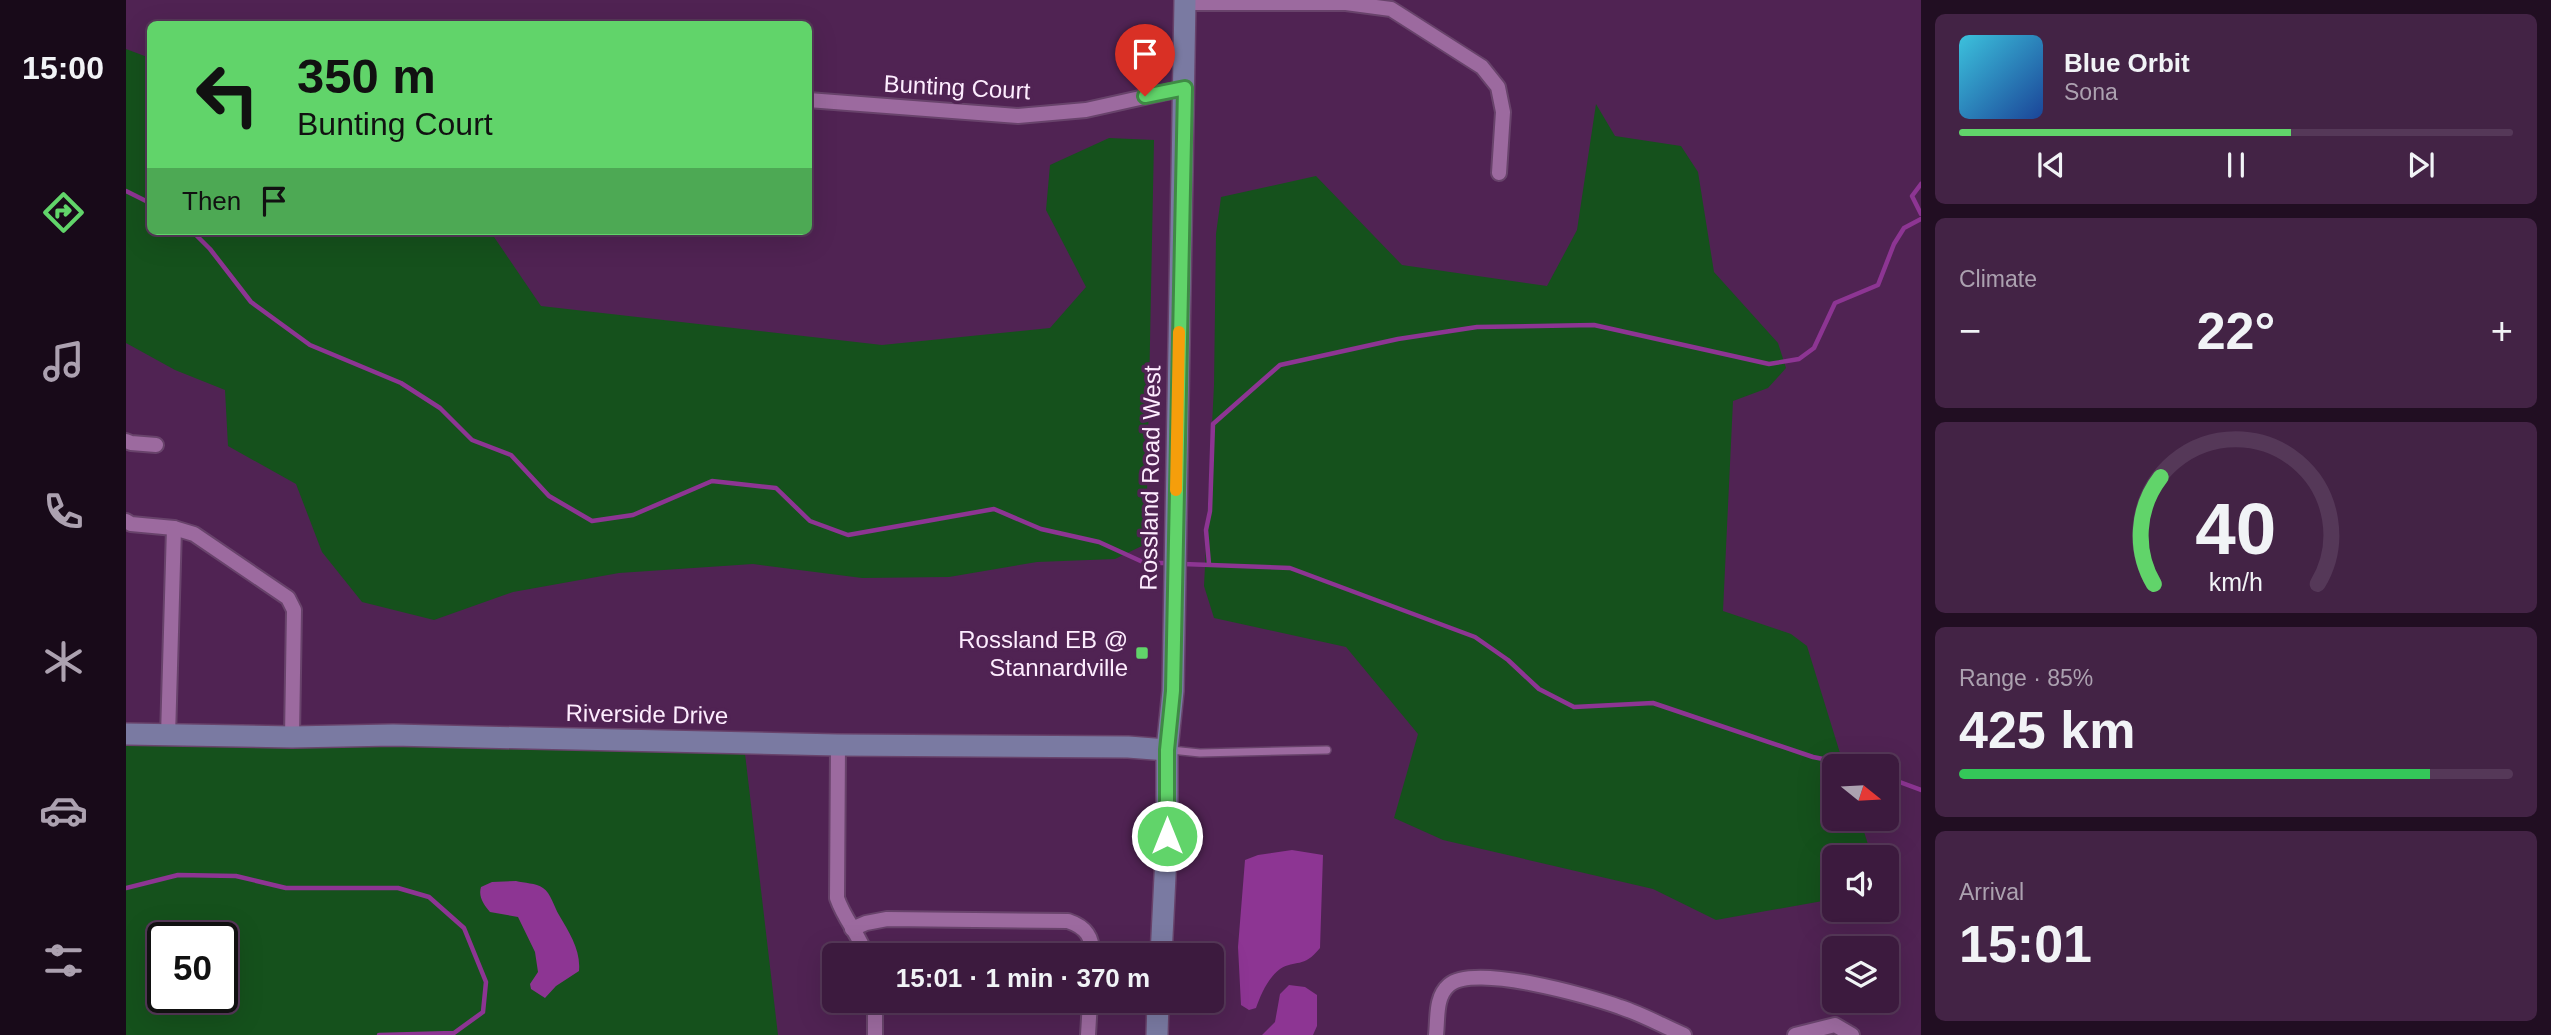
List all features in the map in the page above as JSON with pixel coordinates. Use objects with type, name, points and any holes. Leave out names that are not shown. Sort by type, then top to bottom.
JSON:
[{"type":"street","name":"Rossland Road West","points":[[1162,943],[1167,836],[1167,750],[1173,691],[1185,1]]},
{"type":"street","points":[[1185,1],[1346,3],[1391,9],[1482,67],[1498,87],[1503,112],[1499,173]]},
{"type":"street","name":"Bunting Court","points":[[812,100],[1018,116],[1086,110],[1185,88]]},
{"type":"street","points":[[126,441],[156,444]]},
{"type":"street","points":[[126,522],[174,528],[194,534],[288,598],[294,610],[292,737]]},
{"type":"street","points":[[168,736],[174,528]]},
{"type":"street","name":"Riverside Drive","points":[[126,734],[292,737],[406,735],[838,745],[1128,747],[1167,750]]},
{"type":"street","points":[[838,745],[837,898],[843,916],[861,943]]},
{"type":"street","points":[[852,929],[887,919],[1068,922],[1085,930],[1092,943]]},
{"type":"street","points":[[1436,1035],[1440,996],[1450,984],[1466,977],[1509,980],[1579,993],[1622,1007],[1684,1035]]},
{"type":"street","points":[[876,1013],[876,1035]]},
{"type":"street","points":[[1088,1035],[1089,1013]]},
{"type":"street","points":[[1157,1035],[1158,1013]]},
{"type":"street","points":[[1795,1035],[1835,1024],[1852,1035]]},
{"type":"lane","points":[[1167,750],[1200,753],[1327,750]]},
{"type":"green space","points":[[126,49],[147,57],[147,235],[493,235],[541,306],[882,345],[1050,328],[1086,287],[1046,210],[1050,165],[1109,138],[1154,140],[1146,544],[1115,559],[1037,562],[949,577],[862,578],[753,564],[619,573],[513,592],[434,620],[362,602],[322,552],[296,484],[228,446],[225,390],[175,370],[126,343]]},
{"type":"green space","points":[[1596,104],[1615,136],[1681,146],[1698,172],[1714,272],[1778,343],[1786,368],[1768,388],[1733,401],[1723,611],[1791,634],[1807,646],[1840,754],[1822,754],[1822,831],[1864,831],[1868,845],[1822,845],[1822,901],[1716,920],[1653,889],[1443,840],[1394,818],[1418,734],[1346,647],[1214,618],[1204,586],[1214,385],[1216,234],[1221,197],[1316,176],[1402,265],[1547,286],[1577,230]]},
{"type":"green space","points":[[744,745],[778,1035],[126,1035],[126,746]]},
{"type":"shaded area","points":[[1292,850],[1323,855],[1320,948],[1309,959],[1280,969],[1265,987],[1256,1008],[1249,1010],[1241,1005],[1238,947],[1245,860],[1258,855]]},
{"type":"shaded area","points":[[516,881],[537,885],[546,890],[578,956],[579,971],[556,986],[545,998],[531,989],[530,984],[538,972],[535,952],[518,917],[490,912],[481,897],[481,887],[492,882]]},
{"type":"shaded area","points":[[1289,985],[1305,987],[1317,995],[1317,1026],[1313,1035],[1262,1035],[1275,1022],[1280,994]]},
{"type":"waterway","points":[[1921,184],[1912,196],[1921,214]]},
{"type":"waterway","points":[[126,191],[147,202]]},
{"type":"waterway","points":[[1209,564],[1206,530],[1210,511],[1213,424],[1280,365],[1398,339],[1477,327],[1594,325],[1769,364],[1799,359],[1814,348],[1835,303],[1878,285],[1894,244],[1904,228],[1921,219]]},
{"type":"waterway","points":[[196,235],[251,302],[310,345],[401,383],[440,408],[472,440],[511,455],[549,496],[592,521],[633,515],[712,481],[776,488],[810,521],[848,535],[994,509],[1041,529],[1099,542],[1145,563],[1171,563]]},
{"type":"waterway","points":[[1183,564],[1290,568],[1475,637],[1508,660],[1539,689],[1574,707],[1653,703],[1822,759]]},
{"type":"waterway","points":[[1899,782],[1921,790]]},
{"type":"waterway","points":[[126,888],[178,875],[236,876],[286,888],[398,888],[429,897],[464,928],[486,982],[483,1012],[454,1033],[379,1035]]},
{"type":"slow traffic","points":[[1176,490],[1179,332]]},
{"type":"place","name":"Rossland EB @ Stannardville","points":[[1142,653]]},
{"type":"route","points":[[1145,96],[1185,88],[1173,691],[1167,750],[1167,836]]}]
